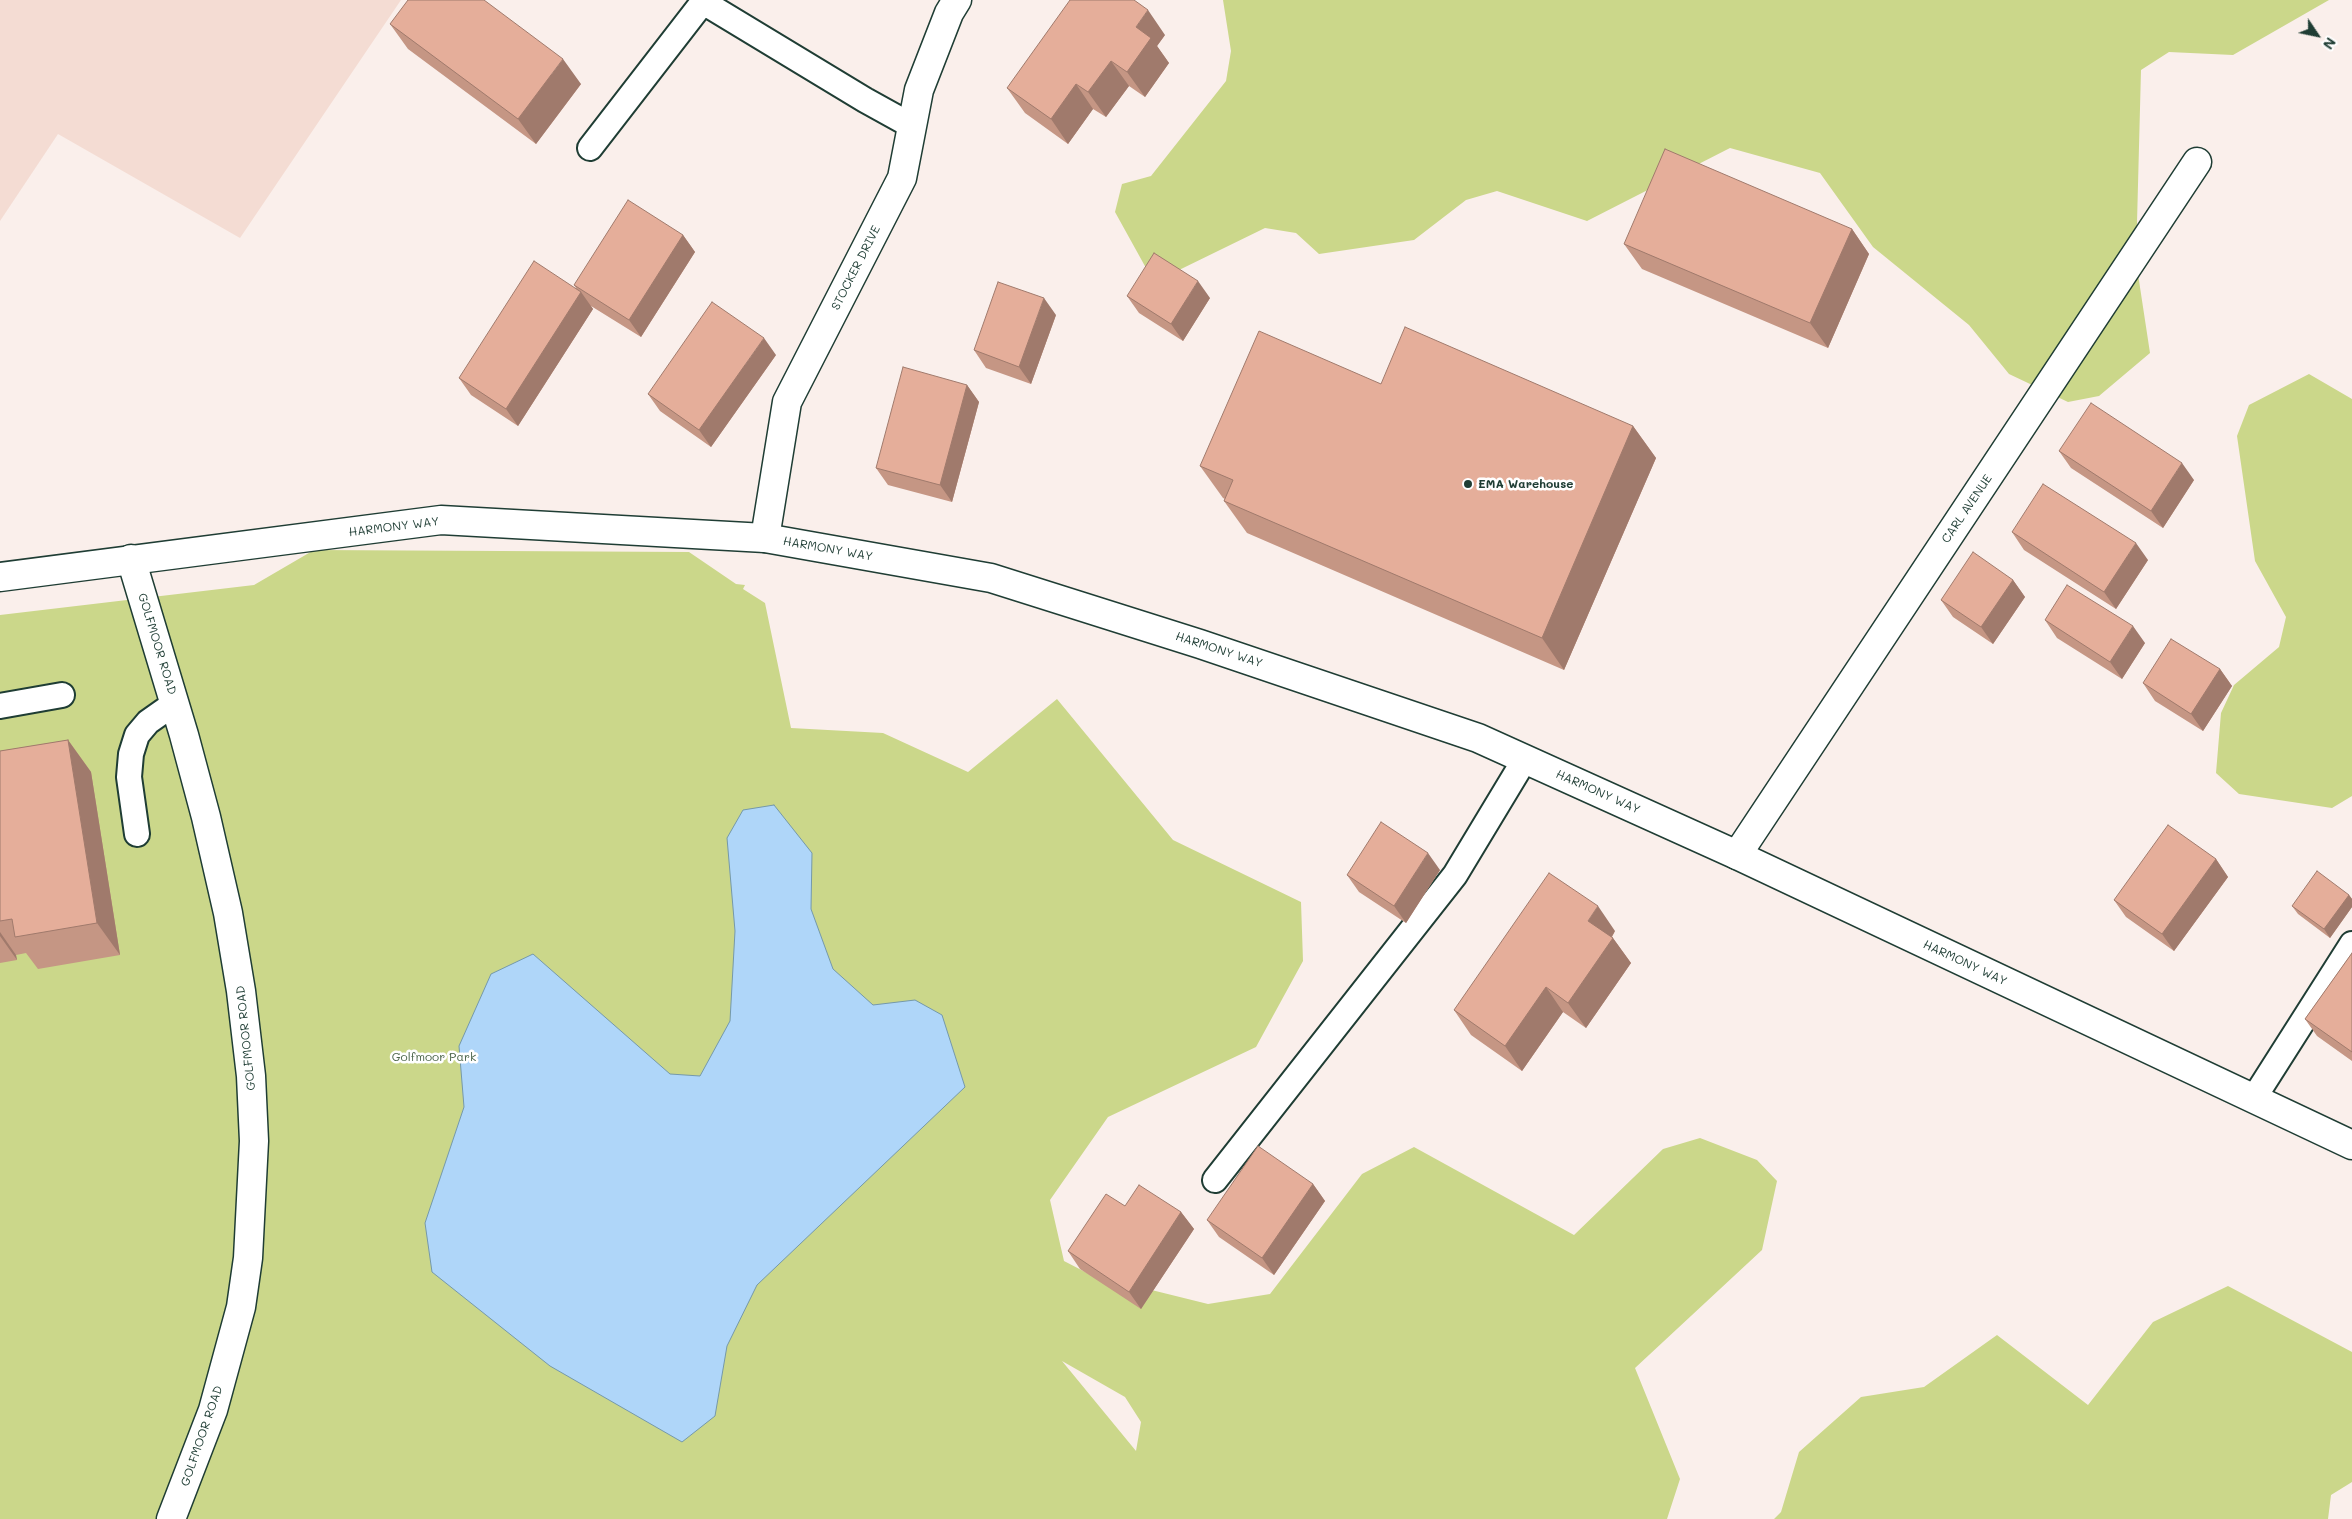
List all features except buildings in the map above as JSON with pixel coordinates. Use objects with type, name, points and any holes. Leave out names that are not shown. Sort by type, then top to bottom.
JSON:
[{"type":"street","name":"STOCKER DRIVE","points":[[765,538],[787,402],[902,178],[919,90],[949,13],[957,0]]},
{"type":"street","name":"CARL AVENUE","points":[[1737,855],[2197,162]]},
{"type":"street","name":"HARMONY WAY","points":[[0,577],[441,520],[765,538],[991,578],[1200,644],[1478,738],[1737,855],[2352,1145]]},
{"type":"street","name":"GOLFMOOR ROAD","points":[[130,559],[175,703],[206,817],[228,913],[241,991],[251,1076],[254,1141],[248,1258],[241,1307],[213,1410],[172,1519]]},
{"type":"lane","points":[[590,148],[703,2],[856,95],[912,126]]},
{"type":"lane","points":[[0,706],[62,695]]},
{"type":"lane","points":[[137,834],[130,777],[131,754],[138,734],[148,722],[175,703]]},
{"type":"lane","points":[[1215,1180],[1455,875],[1525,759]]},
{"type":"lane","points":[[2254,1098],[2352,944]]},
{"type":"shaded area","points":[[0,0],[401,0],[240,238],[58,134],[0,221]]},
{"type":"green space","points":[[1223,0],[2329,0],[2233,55],[2169,52],[2141,70],[2136,261],[2150,353],[2099,396],[2068,402],[2009,374],[1969,325],[1873,247],[1820,173],[1730,148],[1587,221],[1497,191],[1466,200],[1414,240],[1319,254],[1296,233],[1265,228],[1177,271],[1146,268],[1115,212],[1122,184],[1151,176],[1226,81],[1231,51]]},
{"type":"green space","points":[[2309,374],[2352,399],[2352,796],[2332,808],[2239,794],[2216,773],[2221,713],[2234,685],[2279,647],[2286,617],[2255,561],[2237,436],[2249,405]]},
{"type":"green space","name":"Golfmoor Park","points":[[314,550],[689,552],[736,584],[745,585],[743,589],[765,603],[791,728],[883,733],[968,772],[1057,699],[1173,840],[1301,902],[1303,961],[1256,1047],[1108,1117],[1050,1200],[1064,1261],[1091,1275],[1208,1304],[1270,1294],[1362,1174],[1414,1147],[1574,1235],[1663,1149],[1700,1138],[1757,1160],[1777,1181],[1762,1250],[1635,1368],[1680,1479],[1667,1519],[0,1519],[0,615],[254,585]],"holes":[[[1062,1361],[1125,1397],[1141,1422],[1136,1451]]]},
{"type":"green space","points":[[2228,1286],[2352,1352],[2352,1482],[2331,1495],[2328,1519],[1774,1519],[1781,1512],[1799,1452],[1861,1397],[1924,1387],[1997,1335],[2088,1405],[2153,1322]]},
{"type":"water","points":[[774,805],[812,853],[811,909],[833,969],[873,1005],[915,1000],[942,1015],[965,1087],[757,1285],[727,1346],[715,1416],[682,1442],[550,1366],[432,1272],[425,1223],[464,1107],[459,1046],[491,974],[533,954],[670,1074],[700,1076],[730,1021],[735,931],[727,838],[743,810]]},
{"type":"place","name":"EMA Warehouse","points":[[1468,484]]}]
